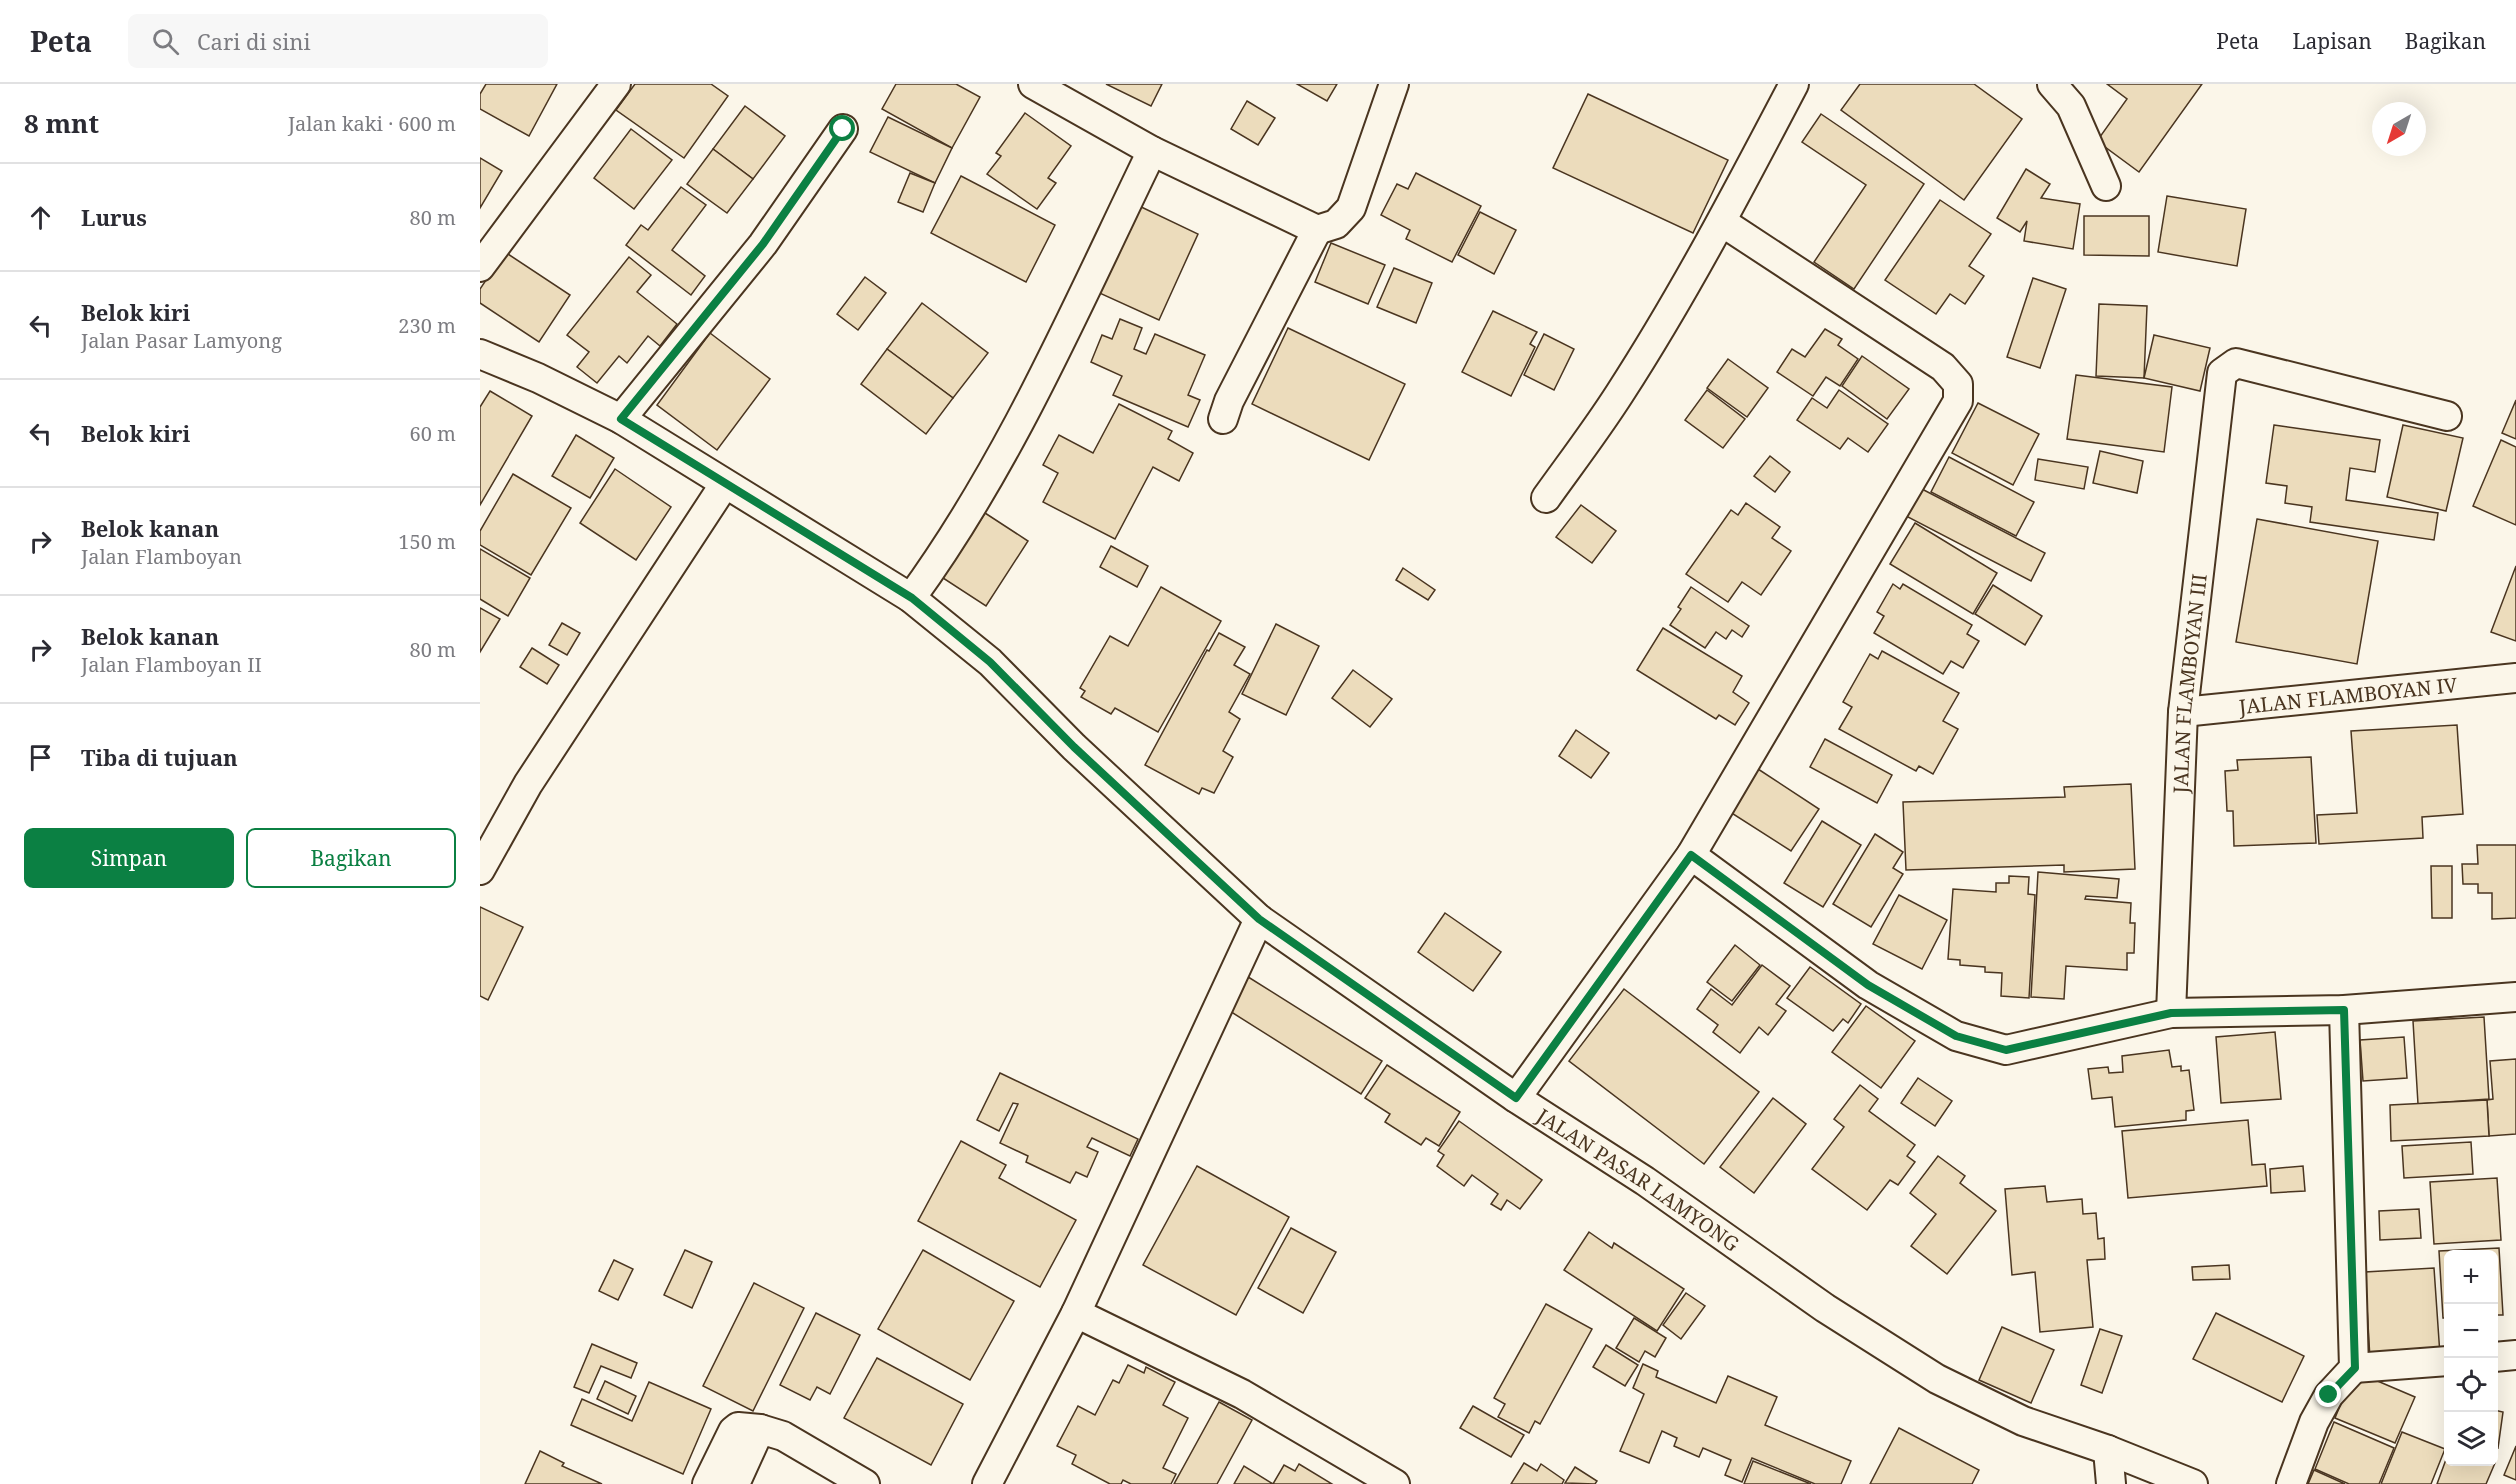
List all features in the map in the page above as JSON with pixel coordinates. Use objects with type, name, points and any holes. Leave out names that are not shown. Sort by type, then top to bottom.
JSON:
[{"type":"street","points":[[480,267],[616,84]]},
{"type":"street","points":[[1033,84],[1152,151],[1317,230],[1336,224],[1351,208],[1394,84]]},
{"type":"street","points":[[1546,498],[1620,393],[1722,222],[1794,84]]},
{"type":"street","points":[[2052,84],[2071,106],[2106,186]]},
{"type":"street","points":[[621,419],[763,244],[843,129]]},
{"type":"street","points":[[912,598],[936,565],[1008,444],[1152,151]]},
{"type":"street","points":[[1516,1098],[1691,855],[1958,401],[1959,384],[1943,367],[1722,222]]},
{"type":"street","points":[[1223,419],[1229,401],[1317,230]]},
{"type":"street","name":"JALAN PASAR LAMYONG","points":[[480,354],[538,378],[621,419],[724,485],[912,598],[990,662],[1074,747],[1259,919],[1516,1098],[1645,1181],[1825,1308],[1937,1379],[2023,1421],[2108,1450],[2193,1484]]},
{"type":"street","name":"JALAN FLAMBOYAN III","points":[[2171,1013],[2183,712],[2222,373],[2236,363],[2447,416]]},
{"type":"street","points":[[480,870],[528,784],[724,485]]},
{"type":"street","name":"JALAN FLAMBOYAN IV","points":[[2183,712],[2516,678]]},
{"type":"street","points":[[1691,855],[1868,985],[1956,1036],[2006,1050],[2171,1013],[2344,1010],[2516,997]]},
{"type":"street","points":[[987,1484],[1076,1313],[1259,919]]},
{"type":"street","points":[[2344,1010],[2355,1368]]},
{"type":"street","points":[[1076,1313],[1242,1394],[1395,1484]]},
{"type":"street","points":[[2498,1357],[2516,1355]]},
{"type":"street","points":[[2291,1484],[2314,1422],[2329,1395],[2355,1368],[2444,1360]]},
{"type":"street","points":[[707,1484],[733,1431],[738,1427],[760,1428],[783,1436],[865,1484]]},
{"type":"street","points":[[735,1484],[760,1428]]},
{"type":"street","points":[[2108,1450],[2111,1484]]},
{"type":"building","points":[[486,84],[557,84],[529,136],[480,109],[480,94]]},
{"type":"building","points":[[635,84],[711,84],[728,96],[684,158],[616,110]]},
{"type":"building","points":[[896,84],[956,84],[980,97],[952,148],[882,109]]},
{"type":"building","points":[[1106,84],[1162,84],[1151,106]]},
{"type":"building","points":[[1297,84],[1337,84],[1327,101]]},
{"type":"building","points":[[1860,84],[1974,84],[2022,119],[1964,200],[1841,110]]},
{"type":"building","points":[[2107,84],[2202,84],[2139,172],[2097,141],[2127,99]]},
{"type":"building","points":[[1588,94],[1728,160],[1693,233],[1553,168]]},
{"type":"building","points":[[1247,101],[1275,118],[1258,145],[1231,129]]},
{"type":"building","points":[[745,106],[785,136],[753,179],[713,149]]},
{"type":"building","points":[[1025,113],[1071,146],[1048,178],[1056,183],[1037,209],[987,174],[1001,156],[996,153]]},
{"type":"building","points":[[1821,114],[1924,184],[1854,289],[1814,262],[1866,185],[1802,142]]},
{"type":"building","points":[[888,117],[952,148],[935,183],[870,152]]},
{"type":"building","points":[[631,129],[672,160],[634,209],[594,178]]},
{"type":"building","points":[[713,149],[753,179],[727,213],[687,184]]},
{"type":"building","points":[[480,158],[502,171],[480,208]]},
{"type":"building","points":[[2026,169],[2050,184],[2041,198],[2080,204],[2073,249],[2024,241],[2027,221],[2020,232],[1997,218]]},
{"type":"building","points":[[910,173],[935,183],[923,212],[898,202]]},
{"type":"building","points":[[1416,173],[1481,206],[1452,262],[1406,239],[1410,230],[1381,215],[1397,184],[1408,189]]},
{"type":"building","points":[[961,176],[1055,225],[1026,282],[931,233]]},
{"type":"building","points":[[681,187],[706,205],[672,250],[705,276],[691,295],[626,245],[641,225],[648,230]]},
{"type":"building","points":[[2167,196],[2246,209],[2237,266],[2158,252]]},
{"type":"building","points":[[1940,200],[1991,234],[1969,266],[1984,276],[1965,304],[1950,294],[1936,314],[1885,280]]},
{"type":"building","points":[[1135,204],[1198,234],[1159,320],[1095,291]]},
{"type":"building","points":[[1480,212],[1516,230],[1494,274],[1458,255]]},
{"type":"building","points":[[2084,216],[2149,216],[2149,256],[2084,255]]},
{"type":"building","points":[[1331,243],[1385,265],[1368,304],[1315,282]]},
{"type":"building","points":[[505,252],[570,295],[539,342],[480,303],[480,289]]},
{"type":"building","points":[[629,257],[651,275],[637,292],[677,324],[660,346],[648,336],[627,363],[619,356],[597,383],[577,367],[589,352],[567,335]]},
{"type":"building","points":[[1394,268],[1432,283],[1416,323],[1377,307]]},
{"type":"building","points":[[865,277],[886,293],[858,330],[837,314]]},
{"type":"building","points":[[2033,278],[2066,289],[2040,368],[2007,357]]},
{"type":"building","points":[[922,303],[988,353],[953,398],[887,349]]},
{"type":"building","points":[[2099,304],[2147,306],[2144,378],[2096,376]]},
{"type":"building","points":[[1493,311],[1537,332],[1530,344],[1535,347],[1511,396],[1462,372]]},
{"type":"building","points":[[1120,319],[1142,328],[1134,349],[1146,354],[1155,334],[1205,355],[1188,395],[1200,400],[1188,427],[1113,395],[1122,376],[1091,362],[1102,335],[1112,339]]},
{"type":"building","points":[[1288,328],[1405,384],[1369,460],[1252,404]]},
{"type":"building","points":[[1825,329],[1842,339],[1838,345],[1858,359],[1840,386],[1826,377],[1813,396],[1777,372],[1792,349],[1805,357]]},
{"type":"building","points":[[710,333],[770,379],[717,450],[657,405]]},
{"type":"building","points":[[1544,334],[1574,349],[1554,390],[1524,375]]},
{"type":"building","points":[[2154,335],[2210,348],[2200,391],[2144,378]]},
{"type":"building","points":[[887,349],[953,398],[926,434],[861,384]]},
{"type":"building","points":[[1862,356],[1909,389],[1887,419],[1842,386]]},
{"type":"building","points":[[1728,359],[1768,388],[1747,417],[1707,388]]},
{"type":"building","points":[[2076,375],[2172,387],[2164,452],[2067,439]]},
{"type":"building","points":[[1707,390],[1745,419],[1723,448],[1685,420]]},
{"type":"building","points":[[1839,390],[1888,424],[1868,452],[1848,438],[1840,449],[1797,420],[1812,398],[1827,408]]},
{"type":"building","points":[[490,391],[532,416],[480,505],[480,407]]},
{"type":"building","points":[[2516,400],[2516,439],[2502,433]]},
{"type":"building","points":[[1978,403],[2039,434],[2013,485],[1952,453]]},
{"type":"building","points":[[1119,404],[1172,431],[1168,439],[1193,453],[1179,481],[1153,467],[1115,539],[1043,502],[1058,473],[1043,465],[1059,435],[1093,453]]},
{"type":"building","points":[[2274,425],[2380,440],[2375,472],[2350,468],[2346,500],[2438,513],[2434,540],[2310,522],[2312,507],[2285,503],[2287,486],[2266,483]]},
{"type":"building","points":[[2403,425],[2463,438],[2446,511],[2387,497]]},
{"type":"building","points":[[576,435],[614,458],[590,498],[552,476]]},
{"type":"building","points":[[2501,440],[2516,447],[2516,525],[2473,506]]},
{"type":"building","points":[[2100,451],[2143,461],[2137,493],[2093,483]]},
{"type":"building","points":[[1770,456],[1790,472],[1775,492],[1754,476]]},
{"type":"building","points":[[1949,457],[2034,502],[2016,536],[1931,492]]},
{"type":"building","points":[[2038,459],[2088,467],[2084,489],[2035,480]]},
{"type":"building","points":[[615,469],[671,507],[636,560],[580,523]]},
{"type":"building","points":[[513,474],[571,508],[531,575],[480,545],[480,531]]},
{"type":"building","points":[[1920,488],[2045,553],[2031,581],[1906,516]]},
{"type":"building","points":[[1746,503],[1780,527],[1772,538],[1791,551],[1761,595],[1742,582],[1728,602],[1686,574],[1731,510],[1738,515]]},
{"type":"building","points":[[1581,505],[1616,531],[1592,563],[1556,537]]},
{"type":"building","points":[[985,513],[1028,541],[986,606],[943,578]]},
{"type":"building","points":[[2257,519],[2378,541],[2357,664],[2236,642]]},
{"type":"building","points":[[1915,523],[1997,573],[1973,614],[1890,564]]},
{"type":"building","points":[[1111,546],[1148,566],[1137,587],[1100,567]]},
{"type":"building","points":[[480,549],[530,578],[508,616],[480,599]]},
{"type":"building","points":[[2516,566],[2516,641],[2491,632]]},
{"type":"building","points":[[1403,568],[1435,590],[1428,600],[1396,580]]},
{"type":"building","points":[[1893,584],[1900,589],[1903,584],[1972,625],[1967,634],[1979,641],[1963,668],[1951,661],[1943,674],[1874,633],[1884,616],[1877,612]]},
{"type":"building","points":[[1993,585],[2042,616],[2025,645],[1975,614]]},
{"type":"building","points":[[1161,587],[1221,621],[1158,732],[1115,708],[1111,714],[1081,697],[1085,691],[1080,688],[1110,636],[1128,646]]},
{"type":"building","points":[[1691,587],[1749,626],[1742,637],[1732,630],[1726,639],[1716,632],[1705,648],[1670,625],[1681,609],[1678,607]]},
{"type":"building","points":[[480,608],[500,619],[480,652]]},
{"type":"building","points":[[562,623],[580,633],[567,655],[549,645]]},
{"type":"building","points":[[1276,624],[1319,646],[1286,715],[1242,694]]},
{"type":"building","points":[[1663,628],[1742,676],[1733,692],[1749,703],[1735,725],[1719,715],[1716,719],[1637,670]]},
{"type":"building","points":[[1219,633],[1245,647],[1234,665],[1250,674],[1229,712],[1240,719],[1223,751],[1233,757],[1214,793],[1202,788],[1199,794],[1145,765],[1207,650],[1209,651]]},
{"type":"building","points":[[532,648],[559,665],[547,684],[520,667]]},
{"type":"building","points":[[1882,651],[1959,693],[1943,721],[1958,729],[1933,774],[1919,766],[1916,771],[1839,729],[1852,707],[1843,702],[1870,654],[1878,659]]},
{"type":"building","points":[[1353,670],[1392,699],[1370,727],[1332,698]]},
{"type":"building","points":[[2457,725],[2463,814],[2422,817],[2423,838],[2319,844],[2317,815],[2357,813],[2351,731]]},
{"type":"building","points":[[1576,730],[1609,753],[1591,778],[1559,756]]},
{"type":"building","points":[[1825,739],[1892,775],[1877,803],[1810,767]]},
{"type":"building","points":[[2311,757],[2316,843],[2234,846],[2233,811],[2227,811],[2225,771],[2238,770],[2237,760]]},
{"type":"building","points":[[1758,769],[1819,809],[1791,851],[1730,812]]},
{"type":"building","points":[[2131,784],[2135,869],[2064,872],[2064,865],[1906,870],[1903,802],[2065,797],[2064,787]]},
{"type":"building","points":[[1822,821],[1861,845],[1823,907],[1784,883]]},
{"type":"building","points":[[1875,834],[1903,852],[1893,868],[1903,874],[1871,927],[1833,904]]},
{"type":"building","points":[[2477,845],[2516,845],[2516,918],[2492,919],[2492,893],[2478,893],[2478,884],[2463,884],[2462,864],[2478,864]]},
{"type":"building","points":[[2431,866],[2452,866],[2452,918],[2432,918]]},
{"type":"building","points":[[2038,872],[2119,879],[2117,898],[2086,896],[2085,899],[2131,903],[2130,923],[2135,923],[2134,953],[2127,953],[2127,970],[2066,966],[2064,999],[2031,997]]},
{"type":"building","points":[[2009,876],[2029,877],[2028,894],[2035,895],[2029,998],[2001,996],[2002,973],[1985,972],[1985,967],[1960,965],[1960,960],[1948,959],[1953,889],[1996,892],[1996,883],[2009,883]]},
{"type":"building","points":[[1899,895],[1947,920],[1922,969],[1873,944]]},
{"type":"building","points":[[480,907],[523,927],[488,1000],[480,996]]},
{"type":"building","points":[[1445,913],[1501,952],[1473,991],[1418,952]]},
{"type":"building","points":[[1735,945],[1760,965],[1732,1001],[1707,982]]},
{"type":"building","points":[[1762,965],[1790,986],[1776,1004],[1786,1011],[1768,1035],[1759,1027],[1740,1053],[1713,1032],[1718,1025],[1697,1009],[1711,989],[1732,1005]]},
{"type":"building","points":[[1810,967],[1861,1004],[1848,1023],[1843,1019],[1833,1031],[1787,998]]},
{"type":"building","points":[[1245,975],[1382,1061],[1361,1094],[1225,1008]]},
{"type":"building","points":[[1624,989],[1759,1092],[1704,1164],[1569,1061]]},
{"type":"building","points":[[1866,1006],[1915,1041],[1881,1088],[1832,1052]]},
{"type":"building","points":[[2484,1017],[2489,1099],[2418,1104],[2413,1021]]},
{"type":"building","points":[[2275,1032],[2281,1099],[2221,1103],[2216,1037]]},
{"type":"building","points":[[2404,1037],[2407,1078],[2363,1081],[2360,1040]]},
{"type":"building","points":[[2169,1050],[2172,1067],[2181,1066],[2181,1071],[2189,1070],[2194,1110],[2186,1111],[2186,1120],[2115,1127],[2112,1097],[2092,1099],[2088,1069],[2108,1067],[2109,1073],[2123,1072],[2122,1056]]},
{"type":"building","points":[[2516,1059],[2516,1134],[2489,1136],[2487,1100],[2493,1099],[2490,1061]]},
{"type":"building","points":[[1387,1065],[1460,1112],[1439,1146],[1426,1138],[1421,1145],[1385,1122],[1390,1114],[1365,1098]]},
{"type":"building","points":[[1000,1073],[1138,1139],[1130,1156],[1092,1138],[1087,1147],[1098,1152],[1087,1177],[1076,1172],[1070,1183],[1026,1162],[1028,1156],[1000,1143],[1018,1104],[1013,1103],[999,1131],[977,1120]]},
{"type":"building","points":[[1918,1078],[1952,1101],[1935,1126],[1901,1103]]},
{"type":"building","points":[[1860,1085],[1878,1099],[1869,1111],[1915,1145],[1907,1156],[1915,1162],[1898,1185],[1890,1180],[1867,1210],[1812,1169],[1844,1127],[1834,1119]]},
{"type":"building","points":[[1773,1098],[1806,1124],[1754,1193],[1720,1167]]},
{"type":"building","points":[[2487,1100],[2489,1136],[2391,1141],[2390,1105]]},
{"type":"building","points":[[2248,1120],[2252,1165],[2265,1164],[2267,1186],[2128,1198],[2122,1131]]},
{"type":"building","points":[[1459,1121],[1542,1180],[1520,1209],[1507,1200],[1501,1210],[1491,1204],[1498,1194],[1472,1175],[1464,1186],[1437,1166],[1444,1155],[1438,1151]]},
{"type":"building","points":[[961,1141],[1006,1165],[999,1178],[1076,1220],[1040,1287],[918,1221]]},
{"type":"building","points":[[2471,1142],[2473,1174],[2404,1178],[2402,1146]]},
{"type":"building","points":[[1938,1156],[1965,1176],[1960,1183],[1996,1211],[1947,1274],[1911,1246],[1936,1214],[1910,1193]]},
{"type":"building","points":[[1197,1166],[1289,1217],[1236,1315],[1143,1265]]},
{"type":"building","points":[[2303,1166],[2305,1191],[2271,1193],[2270,1169]]},
{"type":"building","points":[[2497,1178],[2501,1240],[2434,1244],[2430,1182]]},
{"type":"building","points":[[2045,1186],[2047,1202],[2082,1199],[2083,1214],[2096,1213],[2098,1239],[2104,1238],[2105,1259],[2087,1260],[2093,1327],[2040,1332],[2035,1272],[2012,1275],[2005,1189]]},
{"type":"building","points":[[2419,1209],[2421,1238],[2380,1240],[2379,1211]]},
{"type":"building","points":[[1291,1228],[1336,1252],[1303,1313],[1258,1288]]},
{"type":"building","points":[[1589,1232],[1612,1248],[1614,1243],[1684,1289],[1657,1331],[1564,1270]]},
{"type":"building","points":[[2499,1248],[2503,1315],[2498,1315],[2498,1250],[2459,1250]]},
{"type":"building","points":[[685,1250],[712,1262],[692,1308],[664,1295]]},
{"type":"building","points":[[923,1250],[1014,1301],[970,1380],[878,1329]]},
{"type":"building","points":[[2439,1251],[2444,1251],[2444,1318],[2443,1318]]},
{"type":"building","points":[[614,1260],[633,1269],[618,1300],[599,1291]]},
{"type":"building","points":[[2229,1265],[2230,1279],[2193,1280],[2192,1267]]},
{"type":"building","points":[[2434,1268],[2440,1355],[2370,1359],[2365,1272]]},
{"type":"building","points":[[754,1283],[804,1308],[753,1411],[703,1386]]},
{"type":"building","points":[[1686,1293],[1705,1306],[1681,1339],[1663,1325]]},
{"type":"building","points":[[1546,1304],[1592,1329],[1540,1424],[1535,1421],[1529,1433],[1498,1417],[1505,1404],[1494,1398]]},
{"type":"building","points":[[816,1313],[860,1335],[830,1394],[817,1387],[810,1400],[780,1385]]},
{"type":"building","points":[[2216,1313],[2304,1356],[2282,1402],[2193,1359]]},
{"type":"building","points":[[1634,1318],[1666,1338],[1655,1357],[1645,1351],[1639,1362],[1616,1348]]},
{"type":"building","points":[[2002,1327],[2054,1350],[2031,1403],[1979,1380]]},
{"type":"building","points":[[2100,1329],[2122,1336],[2102,1393],[2081,1385]]},
{"type":"building","points":[[592,1344],[637,1363],[631,1378],[601,1366],[589,1393],[574,1387]]},
{"type":"building","points":[[1606,1345],[1638,1365],[1625,1386],[1593,1367]]},
{"type":"building","points":[[877,1358],[963,1404],[931,1465],[844,1418]]},
{"type":"building","points":[[1643,1364],[1658,1371],[1656,1377],[1716,1403],[1728,1376],[1777,1397],[1765,1425],[1851,1461],[1841,1484],[1815,1484],[1752,1458],[1742,1482],[1725,1475],[1731,1460],[1703,1448],[1699,1457],[1674,1446],[1677,1438],[1662,1431],[1649,1463],[1620,1451],[1644,1394],[1633,1388]]},
{"type":"building","points":[[1128,1365],[1144,1373],[1146,1367],[1175,1382],[1163,1405],[1188,1418],[1163,1468],[1176,1474],[1171,1484],[1131,1484],[1123,1480],[1121,1484],[1110,1484],[1072,1464],[1076,1455],[1057,1446],[1078,1406],[1095,1415],[1113,1380],[1119,1383]]},
{"type":"building","points":[[2354,1371],[2415,1397],[2395,1443],[2335,1418]]},
{"type":"building","points":[[605,1381],[636,1396],[628,1414],[597,1399]]},
{"type":"building","points":[[649,1382],[711,1409],[683,1474],[571,1425],[582,1399],[632,1421]]},
{"type":"building","points":[[1219,1402],[1252,1420],[1217,1484],[1174,1484]]},
{"type":"building","points":[[1473,1406],[1524,1435],[1511,1457],[1460,1428]]},
{"type":"building","points":[[2498,1411],[2503,1412],[2498,1448]]},
{"type":"building","points":[[2334,1422],[2394,1448],[2379,1484],[2349,1484],[2315,1469]]},
{"type":"building","points":[[1899,1428],[1979,1470],[1972,1484],[1870,1484]]},
{"type":"building","points":[[2402,1432],[2444,1449],[2431,1484],[2381,1484]]},
{"type":"building","points":[[2516,1446],[2516,1480],[2504,1475]]},
{"type":"building","points":[[540,1451],[564,1463],[562,1466],[602,1484],[525,1484]]},
{"type":"building","points":[[1753,1461],[1811,1484],[1744,1484]]},
{"type":"building","points":[[1524,1463],[1537,1471],[1541,1464],[1564,1480],[1562,1484],[1511,1484]]},
{"type":"building","points":[[1299,1464],[1332,1484],[1273,1484],[1284,1465],[1295,1471]]},
{"type":"building","points":[[2444,1465],[2494,1466],[2486,1484],[2437,1484]]},
{"type":"building","points":[[1244,1466],[1273,1484],[1234,1484]]},
{"type":"building","points":[[1575,1467],[1597,1481],[1595,1484],[1565,1483]]},
{"type":"building","points":[[2314,1470],[2345,1484],[2308,1484]]},
{"type":"route","points":[[843,129],[763,244],[621,419],[724,485],[912,598],[990,662],[1074,747],[1259,919],[1516,1098],[1691,855],[1868,985],[1956,1036],[2006,1050],[2171,1013],[2344,1010],[2355,1368],[2329,1395]]}]
